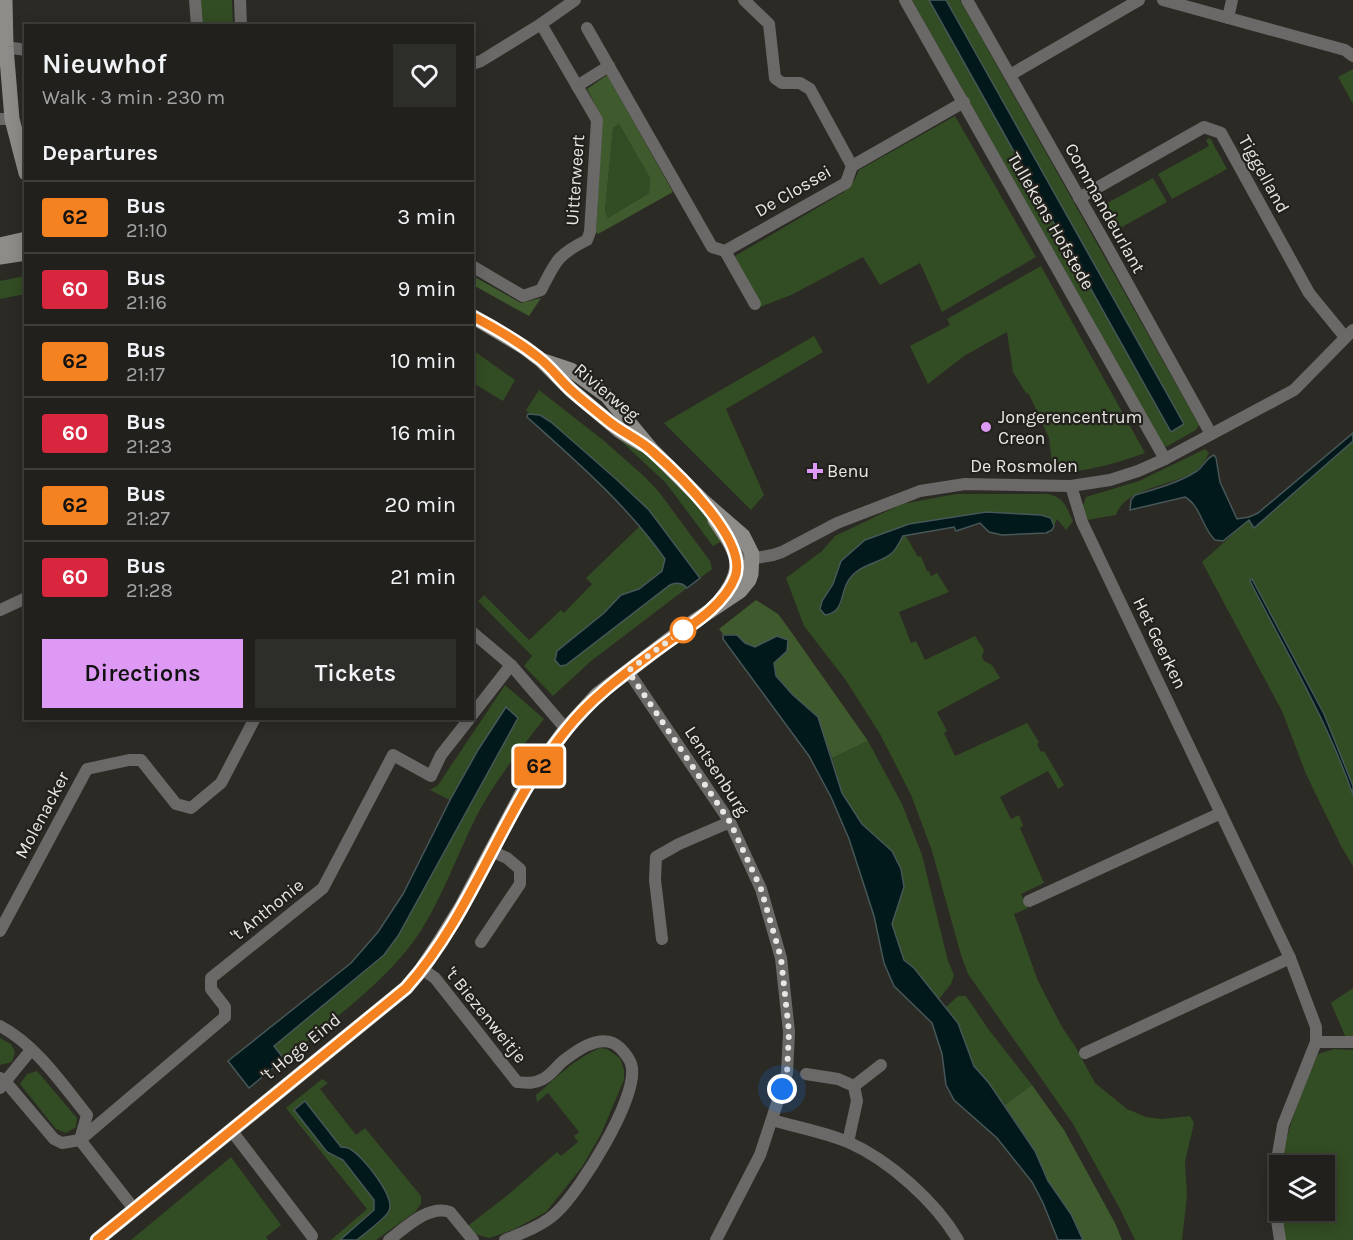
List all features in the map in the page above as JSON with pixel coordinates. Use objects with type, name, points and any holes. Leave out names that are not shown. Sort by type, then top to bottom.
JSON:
[{"type":"street","points":[[5,0],[6,119],[24,168]]},
{"type":"street","points":[[195,0],[196,24]]},
{"type":"street","points":[[240,0],[241,24]]},
{"type":"street","points":[[474,63],[541,24],[559,5],[575,0]]},
{"type":"street","points":[[744,0],[769,24],[775,78],[782,83],[800,83],[810,89],[852,166]]},
{"type":"street","name":"Tullekens Hofstede","points":[[906,0],[1165,459]]},
{"type":"street","name":"Commandeurlant","points":[[967,0],[1211,434]]},
{"type":"street","points":[[1010,75],[1139,0]]},
{"type":"street","points":[[1163,0],[1350,50]]},
{"type":"street","points":[[1228,18],[1232,0]]},
{"type":"street","name":"Uitterweert","points":[[474,267],[523,296],[541,290],[558,257],[587,240],[590,232],[597,120],[541,24]]},
{"type":"street","points":[[587,28],[712,247],[725,251],[755,304]]},
{"type":"street","points":[[6,47],[24,50]]},
{"type":"street","points":[[577,86],[609,66]]},
{"type":"street","name":"De Clossei","points":[[725,251],[846,183],[852,166],[964,102]]},
{"type":"street","name":"Tiggelland","points":[[1079,198],[1204,127],[1221,133],[1309,293],[1349,334]]},
{"type":"street","points":[[0,245],[24,239]]},
{"type":"street","points":[[0,257],[24,253]]},
{"type":"street","name":"Rivierweg","points":[[474,317],[524,347],[620,431],[651,449],[704,502],[743,536],[751,549],[752,559]]},
{"type":"street","name":"De Rosmolen","points":[[736,560],[782,552],[837,523],[920,491],[965,484],[1071,486],[1110,480],[1165,459],[1294,390],[1349,334]]},
{"type":"street","name":"Het Geerken","points":[[1071,486],[1082,522],[1290,958],[1316,1026],[1316,1042]]},
{"type":"street","name":"Rivierweg","points":[[704,502],[731,543],[736,560]]},
{"type":"street","name":"'t Hoge Eind","points":[[100,1239],[406,988],[422,969],[461,908],[532,775],[566,729],[597,695],[745,586],[751,574],[752,559]]},
{"type":"street","name":"'t Hoge Eind","points":[[717,605],[735,576],[736,560]]},
{"type":"street","points":[[0,610],[24,599]]},
{"type":"street","points":[[474,634],[511,665],[566,729]]},
{"type":"street","points":[[474,712],[511,665]]},
{"type":"street","name":"Lentsenburg","points":[[628,671],[730,822],[761,889],[781,958],[789,1032],[787,1073],[760,1155],[716,1240]]},
{"type":"street","name":"Molenacker","points":[[0,931],[87,769],[129,760],[141,760],[176,804],[191,808],[221,783],[254,720]]},
{"type":"street","name":"'t Anthonie","points":[[80,1140],[225,1017],[225,1007],[211,989],[211,978],[323,888],[393,755],[430,776],[441,755],[468,720]]},
{"type":"street","points":[[1029,901],[1221,813]]},
{"type":"street","points":[[662,939],[655,880],[656,857],[679,844],[730,822]]},
{"type":"street","points":[[481,942],[520,884],[520,869],[507,858],[491,851]]},
{"type":"street","points":[[1085,1053],[1290,958]]},
{"type":"street","name":"'t Biezenweitje","points":[[422,969],[435,978],[517,1082],[531,1084],[546,1078],[563,1061],[585,1046],[598,1042],[612,1043],[624,1053],[632,1067],[630,1085],[620,1113],[591,1169],[557,1212],[537,1225],[505,1240]]},
{"type":"street","points":[[0,1026],[10,1031],[31,1050],[87,1115],[80,1140]]},
{"type":"street","points":[[1280,1240],[1275,1184],[1283,1125],[1316,1042],[1353,1042]]},
{"type":"street","points":[[31,1050],[2,1082],[54,1139],[62,1143],[80,1140]]},
{"type":"street","points":[[854,1086],[881,1065]]},
{"type":"street","points":[[806,1074],[838,1078],[854,1086]]},
{"type":"street","points":[[848,1142],[857,1101],[854,1086]]},
{"type":"street","points":[[772,1120],[848,1142],[877,1158],[918,1191],[950,1225],[958,1240]]},
{"type":"street","points":[[231,1130],[312,1236]]},
{"type":"street","points":[[80,1140],[134,1209]]},
{"type":"street","points":[[389,1240],[416,1220],[437,1210],[450,1212],[473,1240]]},
{"type":"green space","points":[[200,0],[232,0],[233,24],[201,24]]},
{"type":"green space","points":[[912,0],[929,0],[1171,431],[1183,424],[946,0],[960,0],[1199,425],[1196,430],[1166,447],[1163,445]]},
{"type":"green space","points":[[1353,69],[1353,104],[1338,77]]},
{"type":"green space","points":[[607,75],[673,192],[598,234],[596,232],[602,118],[587,89]],"holes":[[[619,124],[650,178],[649,193],[608,218],[605,211],[613,128]]]},
{"type":"green space","points":[[955,116],[1036,257],[942,312],[920,263],[880,285],[863,257],[791,295],[760,307],[735,256],[844,192],[859,170]]},
{"type":"green space","points":[[619,124],[650,178],[649,193],[608,218],[605,211],[613,128]]},
{"type":"green space","points":[[1210,138],[1227,169],[1172,199],[1158,174],[1209,146],[1206,140]]},
{"type":"green space","points":[[1153,178],[1167,202],[1113,232],[1100,207]]},
{"type":"green space","points":[[1041,266],[1145,453],[1099,467],[1053,473],[1049,438],[1029,394],[1026,393],[1013,372],[1007,332],[964,356],[928,384],[910,346],[950,325],[947,319]]},
{"type":"green space","points":[[24,276],[24,294],[0,299],[0,281]]},
{"type":"green space","points":[[474,277],[521,303],[541,298],[529,316],[474,286]]},
{"type":"green space","points":[[814,336],[823,352],[726,409],[764,495],[751,510],[664,423]]},
{"type":"green space","points":[[474,351],[515,380],[503,401],[474,384]]},
{"type":"green space","points":[[539,390],[603,440],[645,477],[659,492],[710,561],[712,569],[700,578],[649,510],[551,422],[540,415],[530,414],[526,410]]},
{"type":"green space","points":[[606,427],[637,447],[663,470],[696,504],[724,540],[713,546],[666,483]]},
{"type":"green space","points":[[1353,433],[1353,866],[1306,774],[1282,711],[1202,562],[1232,535],[1230,530],[1244,518],[1258,513]]},
{"type":"green space","points":[[1205,449],[1209,453],[1204,462],[1189,475],[1129,498],[1116,515],[1087,520],[1083,506],[1086,497],[1139,481]]},
{"type":"green space","points":[[956,494],[1048,494],[1062,501],[1073,521],[1066,530],[1057,519],[1054,526],[1051,518],[1041,515],[986,512],[909,524],[841,561],[833,584],[822,601],[820,609],[825,615],[840,606],[847,582],[861,568],[892,553],[903,536],[906,536],[918,557],[921,556],[927,571],[931,576],[937,573],[949,592],[899,612],[911,643],[916,641],[925,660],[975,636],[984,650],[982,656],[984,661],[992,665],[1000,678],[937,712],[947,731],[944,733],[955,756],[1027,723],[1039,742],[1037,744],[1041,752],[1044,751],[1064,785],[1058,789],[1048,771],[1000,797],[1011,819],[1019,815],[1023,826],[1020,828],[1044,883],[1021,894],[1028,908],[1014,914],[1038,981],[1095,1083],[1127,1109],[1146,1117],[1161,1119],[1190,1116],[1194,1123],[1185,1162],[1187,1196],[1182,1240],[1135,1240],[1073,1124],[968,974],[932,851],[911,795],[880,734],[845,679],[804,626],[786,578],[822,551],[835,536],[902,504]]},
{"type":"green space","points":[[640,526],[665,559],[662,571],[639,589],[621,595],[604,613],[566,665],[670,584],[679,583],[687,588],[591,661],[553,696],[524,666],[532,656],[478,601],[484,595],[529,640],[561,610],[564,613],[592,584],[586,578]]},
{"type":"green space","points":[[756,600],[778,614],[868,741],[832,758],[818,717],[776,676],[774,663],[787,651],[777,636],[755,647],[744,643],[737,635],[723,634],[719,629]]},
{"type":"green space","points":[[505,685],[544,719],[508,766],[483,804],[428,919],[407,950],[375,984],[284,1059],[274,1046],[384,955],[398,936],[518,718],[478,750],[450,800],[430,790],[438,785]]},
{"type":"green space","points":[[868,741],[902,804],[922,855],[948,961],[954,975],[951,984],[939,999],[914,968],[904,960],[892,924],[904,887],[901,869],[892,852],[862,824],[842,792],[832,758]]},
{"type":"green space","points":[[1353,988],[1353,1038],[1346,1038],[1331,1003]]},
{"type":"green space","points":[[958,996],[966,996],[1032,1085],[1005,1105],[974,1066],[958,1023],[946,1007]]},
{"type":"green space","points":[[0,1038],[11,1044],[15,1052],[12,1062],[0,1065]]},
{"type":"green space","points":[[600,1048],[607,1049],[620,1058],[624,1080],[601,1134],[582,1167],[546,1212],[513,1230],[489,1238],[472,1233],[469,1225],[557,1152],[561,1156],[578,1142],[574,1136],[579,1132],[548,1093],[537,1102],[536,1095],[574,1063]]},
{"type":"green space","points":[[1334,1049],[1353,1050],[1353,1240],[1283,1240],[1281,1221],[1335,1221],[1335,1155],[1283,1155],[1296,1108],[1318,1054]]},
{"type":"green space","points":[[37,1071],[77,1118],[76,1127],[66,1133],[56,1129],[20,1084],[27,1074]]},
{"type":"green space","points":[[322,1079],[328,1083],[320,1089],[356,1135],[365,1128],[421,1196],[421,1204],[415,1212],[376,1240],[357,1240],[389,1211],[390,1203],[382,1184],[356,1155],[341,1147],[305,1101],[294,1109],[335,1157],[343,1160],[374,1200],[374,1210],[340,1240],[331,1240],[367,1209],[286,1108]]},
{"type":"green space","points":[[1032,1085],[1064,1130],[1122,1240],[1083,1240],[1071,1214],[1048,1181],[1035,1151],[1005,1105]]},
{"type":"green space","points":[[231,1157],[281,1225],[266,1237],[268,1240],[131,1240]]},
{"type":"water","points":[[929,0],[946,0],[1184,424],[1171,432]]},
{"type":"water","points":[[528,414],[540,415],[551,422],[649,510],[700,578],[687,588],[679,584],[670,585],[566,665],[560,666],[555,660],[557,651],[604,613],[621,595],[639,589],[662,571],[665,559],[618,502],[527,417]]},
{"type":"water","points":[[1353,433],[1353,441],[1254,528],[1249,520],[1223,541],[1215,540],[1195,506],[1185,497],[1130,510],[1131,500],[1135,495],[1190,475],[1214,455],[1220,482],[1237,519],[1249,517],[1258,513]]},
{"type":"water","points":[[986,512],[1041,515],[1051,518],[1054,526],[1046,533],[1002,535],[989,532],[980,523],[956,531],[954,527],[903,536],[896,549],[888,556],[851,576],[835,611],[825,615],[820,609],[822,601],[833,584],[841,561],[865,540],[909,524]]},
{"type":"water","points":[[1252,579],[1324,714],[1353,786],[1353,795],[1331,740],[1250,581]]},
{"type":"water","points":[[723,635],[737,635],[745,643],[755,647],[777,636],[788,640],[787,651],[774,663],[776,676],[818,717],[842,793],[862,824],[892,851],[901,869],[904,887],[892,924],[904,960],[914,968],[958,1023],[974,1066],[989,1083],[1035,1151],[1048,1181],[1071,1214],[1083,1240],[1058,1240],[1032,1182],[997,1138],[954,1100],[946,1085],[942,1054],[932,1023],[894,986],[884,963],[874,916],[849,839],[831,797],[809,756],[723,639]]},
{"type":"water","points":[[506,707],[518,718],[398,936],[384,955],[274,1046],[284,1059],[249,1088],[228,1061],[351,963],[378,932],[403,894],[478,750]]},
{"type":"water","points":[[305,1101],[341,1147],[348,1148],[355,1153],[377,1177],[388,1196],[390,1205],[387,1214],[357,1240],[340,1240],[374,1210],[374,1200],[343,1160],[327,1152],[294,1110]]},
{"type":"bus line","name":"62","points":[[97,1240],[406,988],[422,969],[451,925],[532,775],[566,729],[597,695],[717,605],[735,576],[737,567],[734,548],[704,502],[651,449],[620,431],[524,347],[474,317]]},
{"type":"place","name":"Jongerencentrum Creon","points":[[986,427]]},
{"type":"place","name":"Benu","points":[[815,471]]},
{"type":"route","points":[[683,630],[687,627],[628,671],[730,822],[761,889],[781,958],[789,1032],[787,1073],[782,1089]]}]
